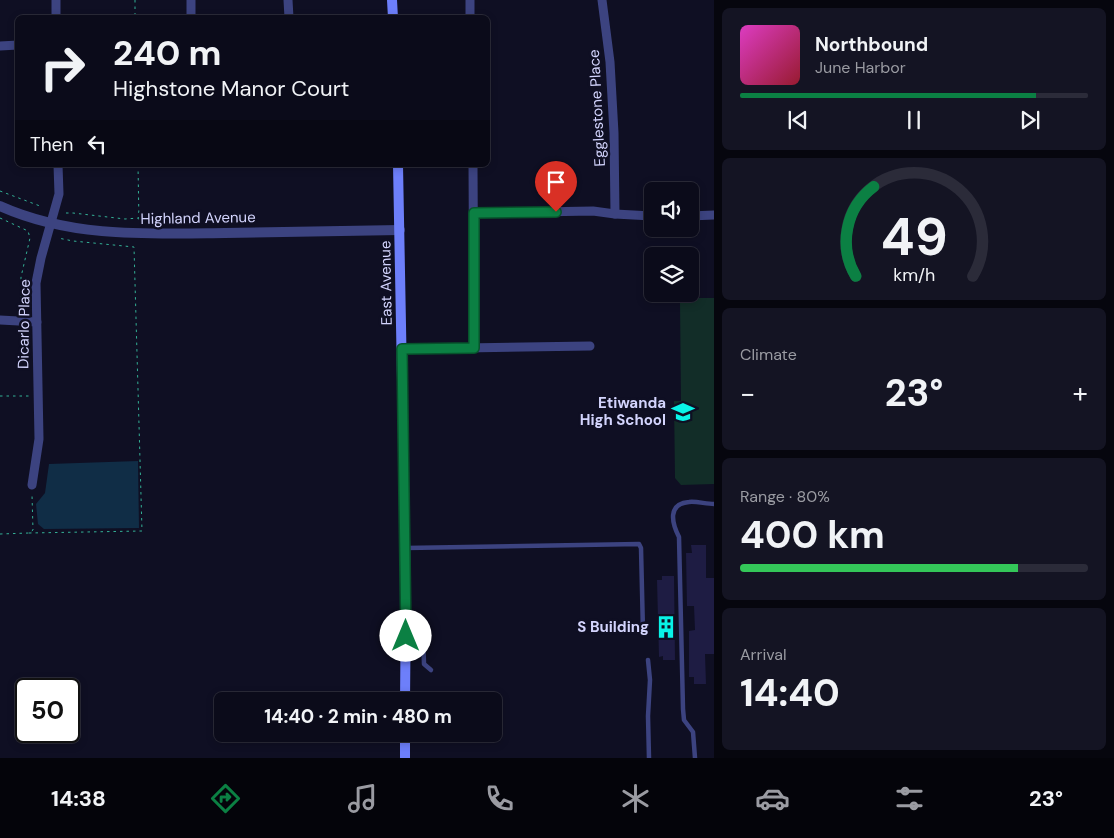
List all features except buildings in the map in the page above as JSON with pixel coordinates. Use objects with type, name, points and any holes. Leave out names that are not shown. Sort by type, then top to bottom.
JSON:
[{"type":"main road","points":[[392,0],[393,15]]},
{"type":"main road","name":"East Avenue","points":[[398,167],[405,548],[405,692]]},
{"type":"main road","points":[[405,742],[405,758]]},
{"type":"street","points":[[56,0],[56,15]]},
{"type":"street","points":[[191,0],[191,15]]},
{"type":"street","points":[[288,0],[289,15]]},
{"type":"street","points":[[470,0],[470,15]]},
{"type":"street","name":"Egglestone Place","points":[[602,0],[610,62],[614,133],[615,214]]},
{"type":"street","points":[[0,46],[15,45]]},
{"type":"street","name":"Dicarlo Place","points":[[32,485],[38,439],[36,283],[59,194],[58,167]]},
{"type":"street","points":[[473,167],[474,348]]},
{"type":"street","name":"Highland Avenue","points":[[0,206],[51,223],[82,229],[140,234],[400,230]]},
{"type":"street","points":[[474,213],[594,211],[644,216]]},
{"type":"street","points":[[699,216],[714,215]]},
{"type":"street","points":[[0,320],[37,322]]},
{"type":"street","points":[[402,349],[590,346]]},
{"type":"lane","points":[[694,758],[693,732],[684,720],[683,710],[679,537],[673,525],[672,515],[678,506],[689,502],[714,504]]},
{"type":"lane","points":[[405,548],[639,544],[642,548],[643,632]]},
{"type":"lane","points":[[579,545],[579,550]]},
{"type":"lane","points":[[406,636],[426,635],[424,664],[431,670]]},
{"type":"lane","points":[[648,660],[650,680],[648,758]]},
{"type":"path","points":[[135,0],[135,15]]},
{"type":"path","points":[[138,167],[139,223]]},
{"type":"path","points":[[0,190],[40,206]]},
{"type":"path","points":[[66,213],[125,220],[139,218]]},
{"type":"path","points":[[0,218],[28,231],[30,238],[21,277],[22,308]]},
{"type":"path","points":[[0,534],[142,531],[134,248],[58,238]]},
{"type":"path","points":[[0,396],[38,396]]},
{"type":"path","points":[[29,533],[33,530],[32,485]]},
{"type":"green space","points":[[699,298],[714,298],[714,484],[681,485],[675,478],[674,401],[681,401],[680,303],[699,302]]},
{"type":"water","points":[[138,461],[139,528],[44,529],[38,524],[36,504],[45,493],[49,464]]},
{"type":"place","name":"Etiwanda High School","points":[[683,412]]},
{"type":"place","name":"S Building","points":[[666,627]]},
{"type":"route","points":[[406,636],[402,349],[474,348],[474,213],[556,212]]}]
